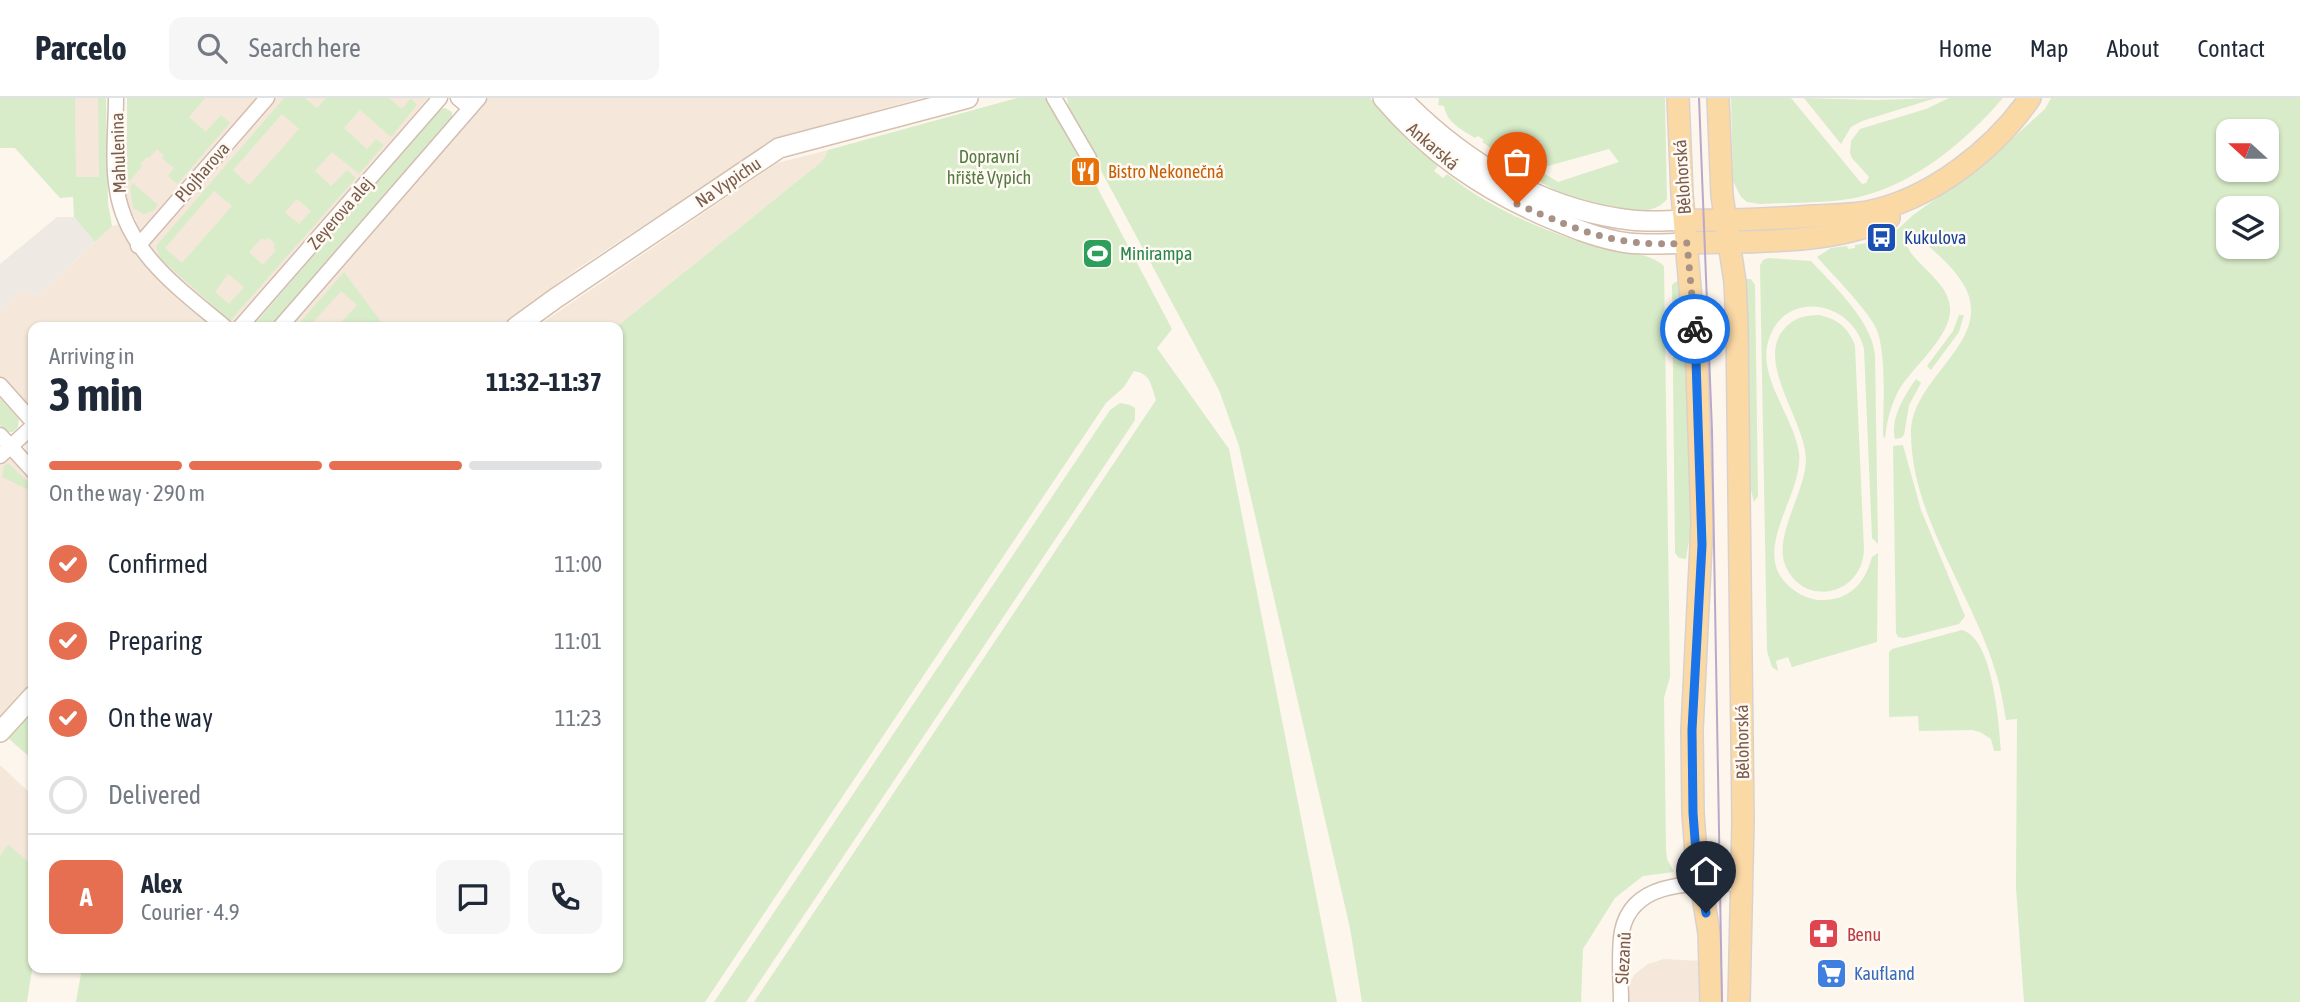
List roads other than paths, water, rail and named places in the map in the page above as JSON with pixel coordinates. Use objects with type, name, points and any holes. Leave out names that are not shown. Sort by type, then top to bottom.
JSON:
[{"type":"main road","name":"Bělohorská","points":[[1678,98],[1697,369],[1702,524],[1692,748],[1693,827],[1709,933],[1711,1002]]},
{"type":"main road","name":"Bělohorská","points":[[1718,98],[1721,176],[1735,282],[1737,327],[1742,883],[1739,1002]]},
{"type":"main road","points":[[1687,243],[1727,231],[1867,212],[1896,203],[1940,183],[1986,148],[2019,114],[2030,98]]},
{"type":"main road","points":[[1685,220],[1727,231]]},
{"type":"street","name":"Mahulenina","points":[[116,98],[116,189],[123,217],[138,246],[174,285],[219,322]]},
{"type":"street","name":"Plojharova","points":[[138,246],[267,98]]},
{"type":"street","name":"Zeyerova alej","points":[[244,322],[440,98]]},
{"type":"street","points":[[458,98],[474,103]]},
{"type":"street","name":"Na Vypichu","points":[[523,322],[779,148],[968,98]]},
{"type":"street","points":[[1054,98],[1089,158]]},
{"type":"street","name":"Ankarská","points":[[1383,98],[1420,136],[1467,176],[1517,204],[1603,238],[1638,244],[1687,243]]},
{"type":"street","name":"Ankarská","points":[[1401,98],[1459,150],[1496,174],[1538,194],[1578,209],[1615,218],[1644,221],[1685,220]]},
{"type":"street","name":"Zeyerova alej","points":[[284,322],[474,103]]},
{"type":"street","points":[[0,385],[28,418]]},
{"type":"street","points":[[28,428],[3,446],[28,467]]},
{"type":"street","points":[[0,732],[28,701]]},
{"type":"street","points":[[1702,885],[1742,883]]},
{"type":"street","name":"Slezanů","points":[[1621,1002],[1621,936],[1632,907],[1652,892],[1702,885]]},
{"type":"tram line","points":[[1699,98],[1712,431],[1722,1002]]},
{"type":"place","name":"Bistro Nekonečná","points":[[1085,171]]},
{"type":"place","name":"Kukulova","points":[[1881,237]]},
{"type":"place","name":"Minirampa","points":[[1097,253]]},
{"type":"place","name":"Benu","points":[[1824,934]]},
{"type":"place","name":"Kaufland","points":[[1831,973]]},
{"type":"park label","name":"Dopravní hřiště Vypich","points":[[989,166]]}]
